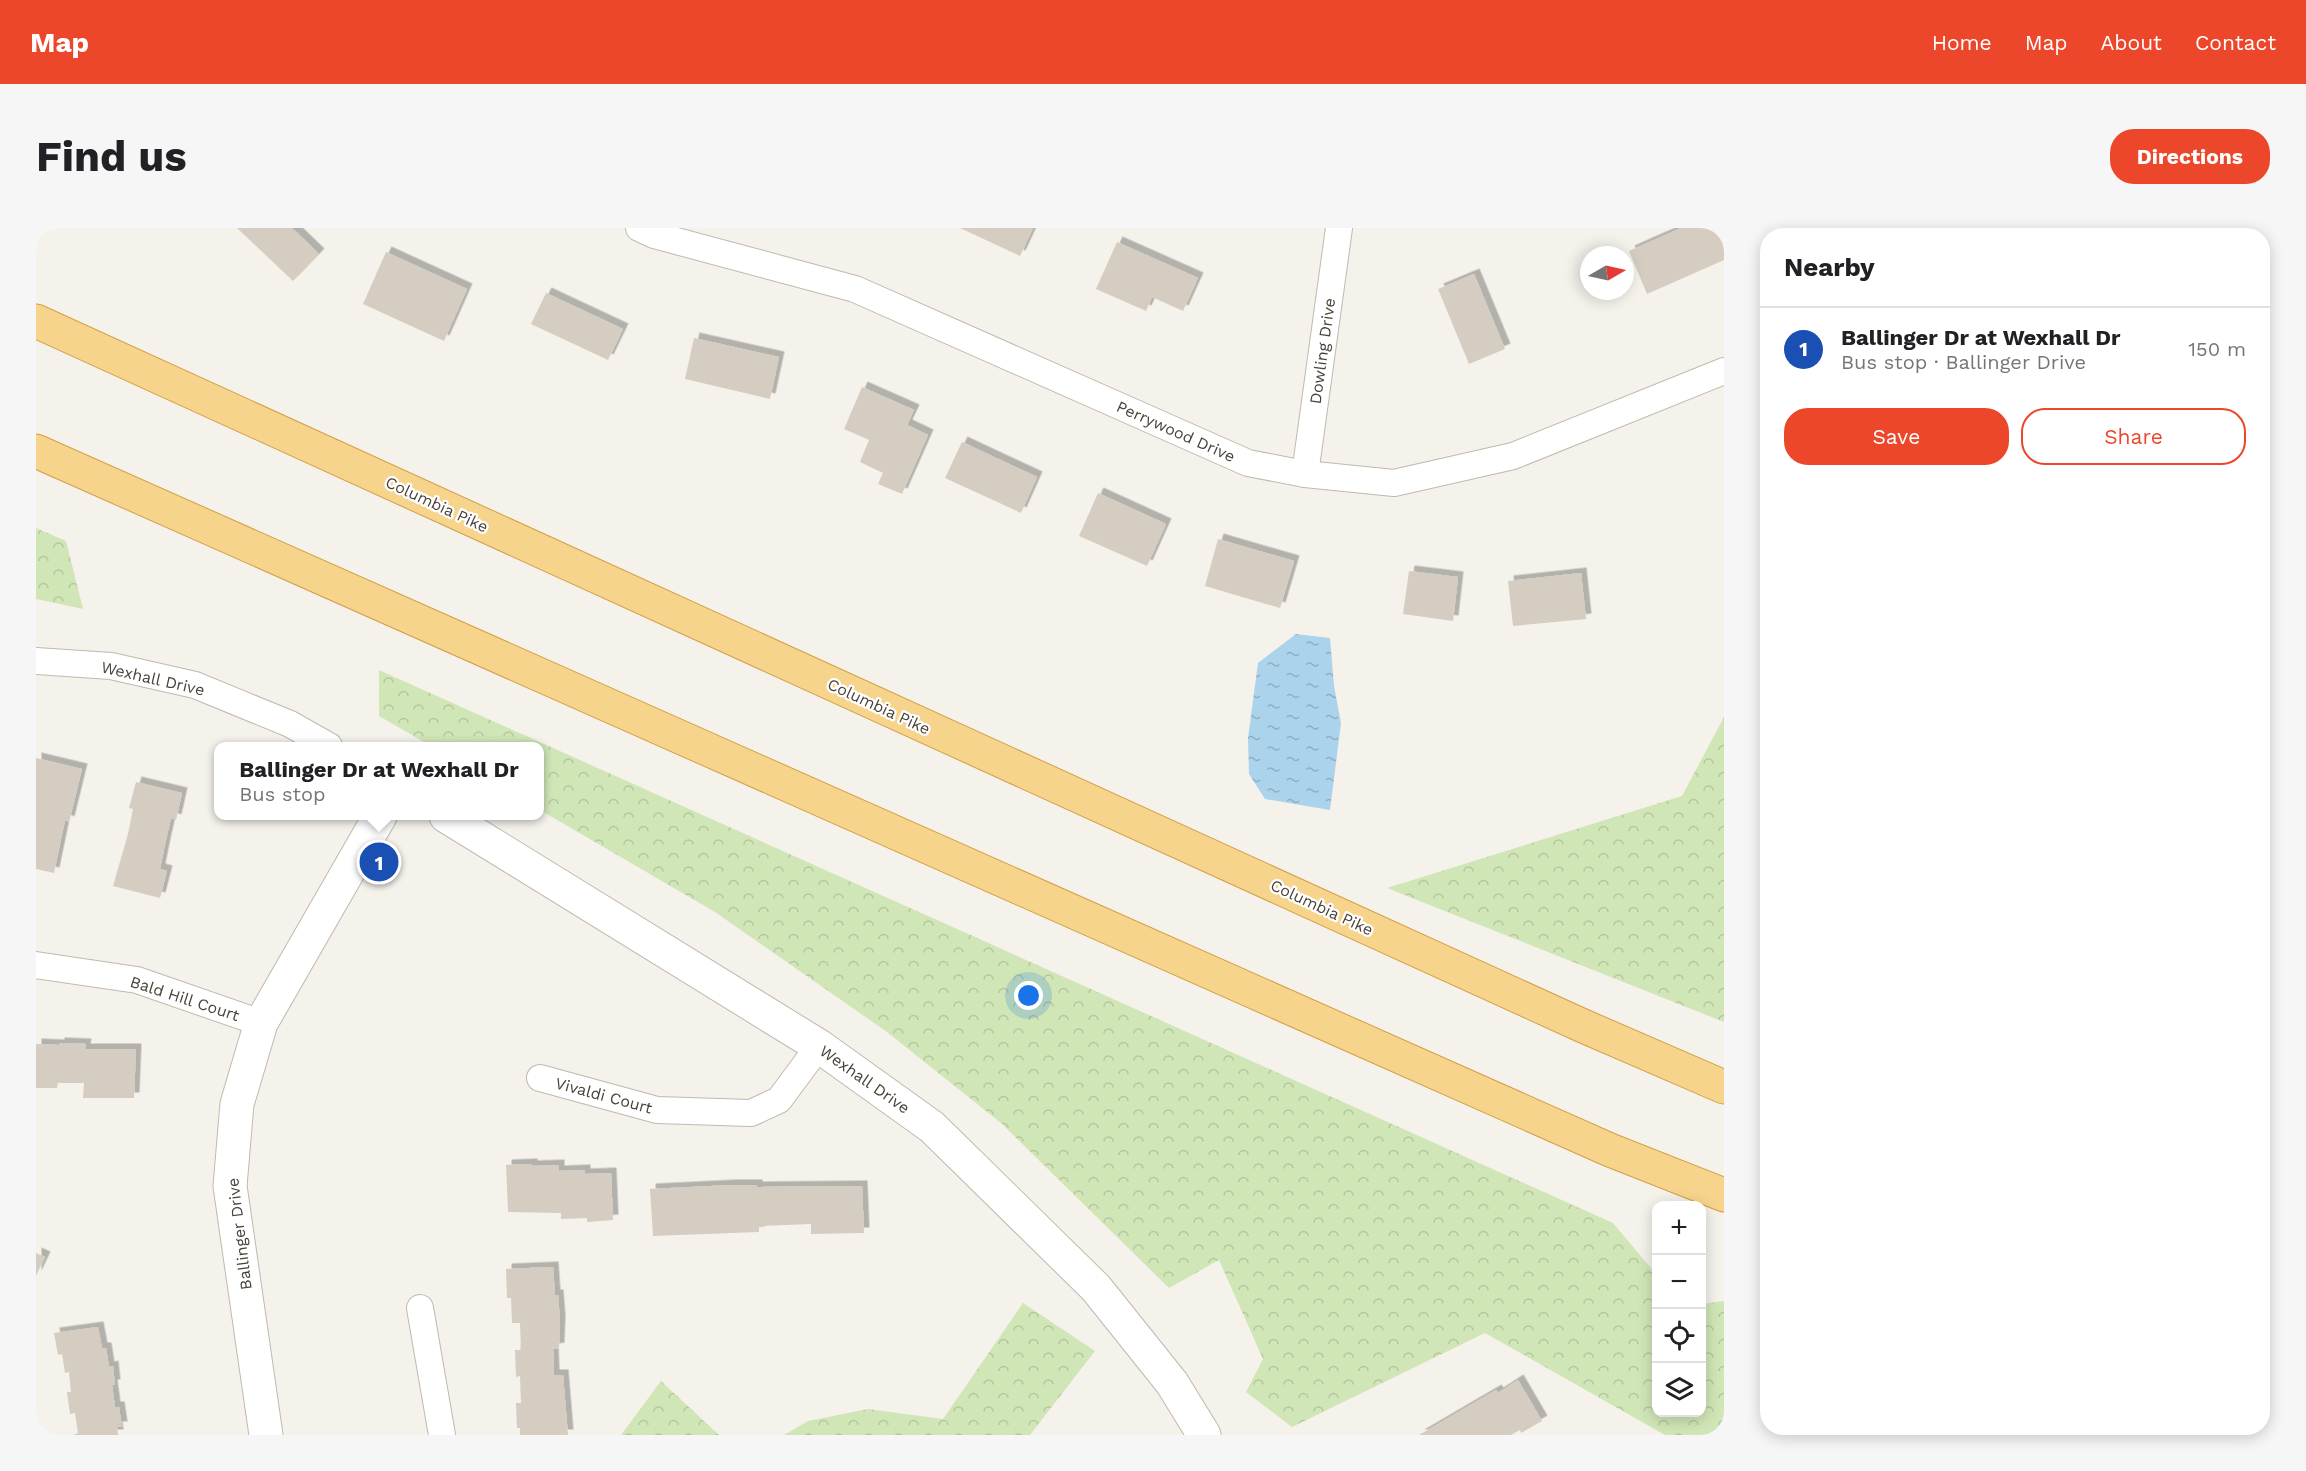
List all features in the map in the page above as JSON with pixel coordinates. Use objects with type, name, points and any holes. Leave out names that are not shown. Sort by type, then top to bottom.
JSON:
[{"type":"highway","name":"Columbia Pike","points":[[36,321],[1581,1025],[1724,1087]]},
{"type":"highway","points":[[36,452],[1588,1141],[1724,1195]]},
{"type":"street","name":"Perrywood Drive","points":[[639,228],[654,235],[855,290],[1248,463],[1305,474],[1394,483],[1513,456],[1724,371]]},
{"type":"street","name":"Dowling Drive","points":[[1305,474],[1339,228]]},
{"type":"street","name":"Wexhall Drive","points":[[36,661],[111,666],[195,685],[290,724],[321,742]]},
{"type":"street","name":"Ballinger Drive","points":[[266,1435],[230,1186],[237,1104],[261,1023],[378,820]]},
{"type":"street","name":"Wexhall Drive","points":[[452,820],[819,1046],[932,1127],[1096,1288],[1172,1383],[1204,1435]]},
{"type":"street","name":"Bald Hill Court","points":[[36,965],[137,980],[261,1023]]},
{"type":"street","name":"Vivaldi Court","points":[[540,1078],[657,1110],[751,1113],[779,1100],[819,1046]]},
{"type":"street","points":[[420,1308],[442,1435]]},
{"type":"green space","points":[[36,528],[66,541],[83,609],[36,599]]},
{"type":"green space","points":[[379,670],[540,742],[424,742],[379,716]]},
{"type":"green space","points":[[1724,717],[1724,1022],[1387,888],[1682,796]]},
{"type":"green space","points":[[544,744],[1613,1223],[1652,1269],[1652,1417],[1706,1417],[1706,1303],[1724,1301],[1724,1435],[1665,1435],[1485,1333],[1292,1427],[1246,1392],[1263,1359],[1219,1260],[1169,1288],[1001,1123],[887,1032],[715,912],[544,812]]},
{"type":"green space","points":[[1023,1303],[1095,1351],[1030,1435],[784,1435],[808,1421],[868,1409],[943,1419]]},
{"type":"green space","points":[[661,1381],[719,1435],[621,1435]]},
{"type":"water","points":[[1296,634],[1330,638],[1334,686],[1341,723],[1330,810],[1265,799],[1249,774],[1248,738],[1258,663]]},
{"type":"building","points":[[237,228],[292,228],[319,254],[293,281]]},
{"type":"building","points":[[960,228],[1033,228],[1020,256]]},
{"type":"building","points":[[1681,228],[1719,228],[1724,240],[1724,260],[1647,294],[1634,263],[1634,249]]},
{"type":"building","points":[[1117,242],[1198,278],[1183,311],[1152,297],[1146,311],[1096,289]]},
{"type":"building","points":[[386,252],[467,289],[444,341],[363,304]]},
{"type":"building","points":[[1474,274],[1505,349],[1469,364],[1438,289]]},
{"type":"building","points":[[546,293],[623,329],[608,360],[531,324]]},
{"type":"building","points":[[694,338],[779,357],[770,399],[685,379]]},
{"type":"building","points":[[862,387],[914,410],[907,425],[928,435],[902,494],[878,484],[883,473],[860,462],[869,440],[844,429]]},
{"type":"building","points":[[962,442],[1037,477],[1021,513],[945,478]]},
{"type":"building","points":[[1098,493],[1166,524],[1147,566],[1079,536]]},
{"type":"building","points":[[1218,539],[1294,561],[1280,608],[1205,586]]},
{"type":"building","points":[[1409,571],[1458,577],[1453,621],[1403,614]]},
{"type":"building","points":[[1581,573],[1586,619],[1513,626],[1508,581]]},
{"type":"building","points":[[36,758],[82,769],[69,822],[65,820],[54,873],[36,869]]},
{"type":"building","points":[[136,782],[182,793],[176,820],[171,818],[165,844],[160,869],[167,871],[160,898],[113,886],[128,834],[133,809],[129,808]]},
{"type":"building","points":[[59,1043],[86,1044],[85,1049],[136,1049],[134,1098],[83,1098],[84,1083],[58,1083],[57,1088],[36,1088],[36,1044],[59,1045]]},
{"type":"building","points":[[532,1164],[532,1166],[559,1165],[559,1171],[585,1170],[585,1174],[611,1173],[613,1220],[587,1222],[587,1218],[561,1219],[561,1213],[508,1212],[506,1165]]},
{"type":"building","points":[[757,1185],[757,1187],[862,1186],[864,1233],[811,1234],[811,1224],[759,1226],[759,1232],[653,1236],[650,1189]]},
{"type":"building","points":[[36,1253],[45,1257],[36,1276]]},
{"type":"building","points":[[553,1267],[560,1321],[559,1348],[553,1349],[554,1375],[563,1375],[568,1435],[520,1435],[520,1428],[517,1428],[516,1403],[521,1403],[520,1376],[516,1377],[515,1350],[521,1350],[520,1323],[512,1323],[511,1298],[507,1298],[506,1269]]},
{"type":"building","points":[[98,1327],[102,1348],[106,1348],[109,1367],[113,1366],[115,1385],[112,1385],[115,1407],[119,1407],[122,1427],[117,1427],[118,1435],[73,1435],[78,1433],[75,1413],[70,1414],[67,1392],[71,1392],[69,1372],[65,1373],[62,1354],[58,1355],[54,1333]]},
{"type":"building","points":[[1518,1380],[1542,1421],[1521,1433],[1520,1430],[1511,1435],[1419,1435],[1496,1390],[1498,1393]]},
{"type":"place","name":"Ballinger Dr at Wexhall Dr","points":[[379,862]]}]
